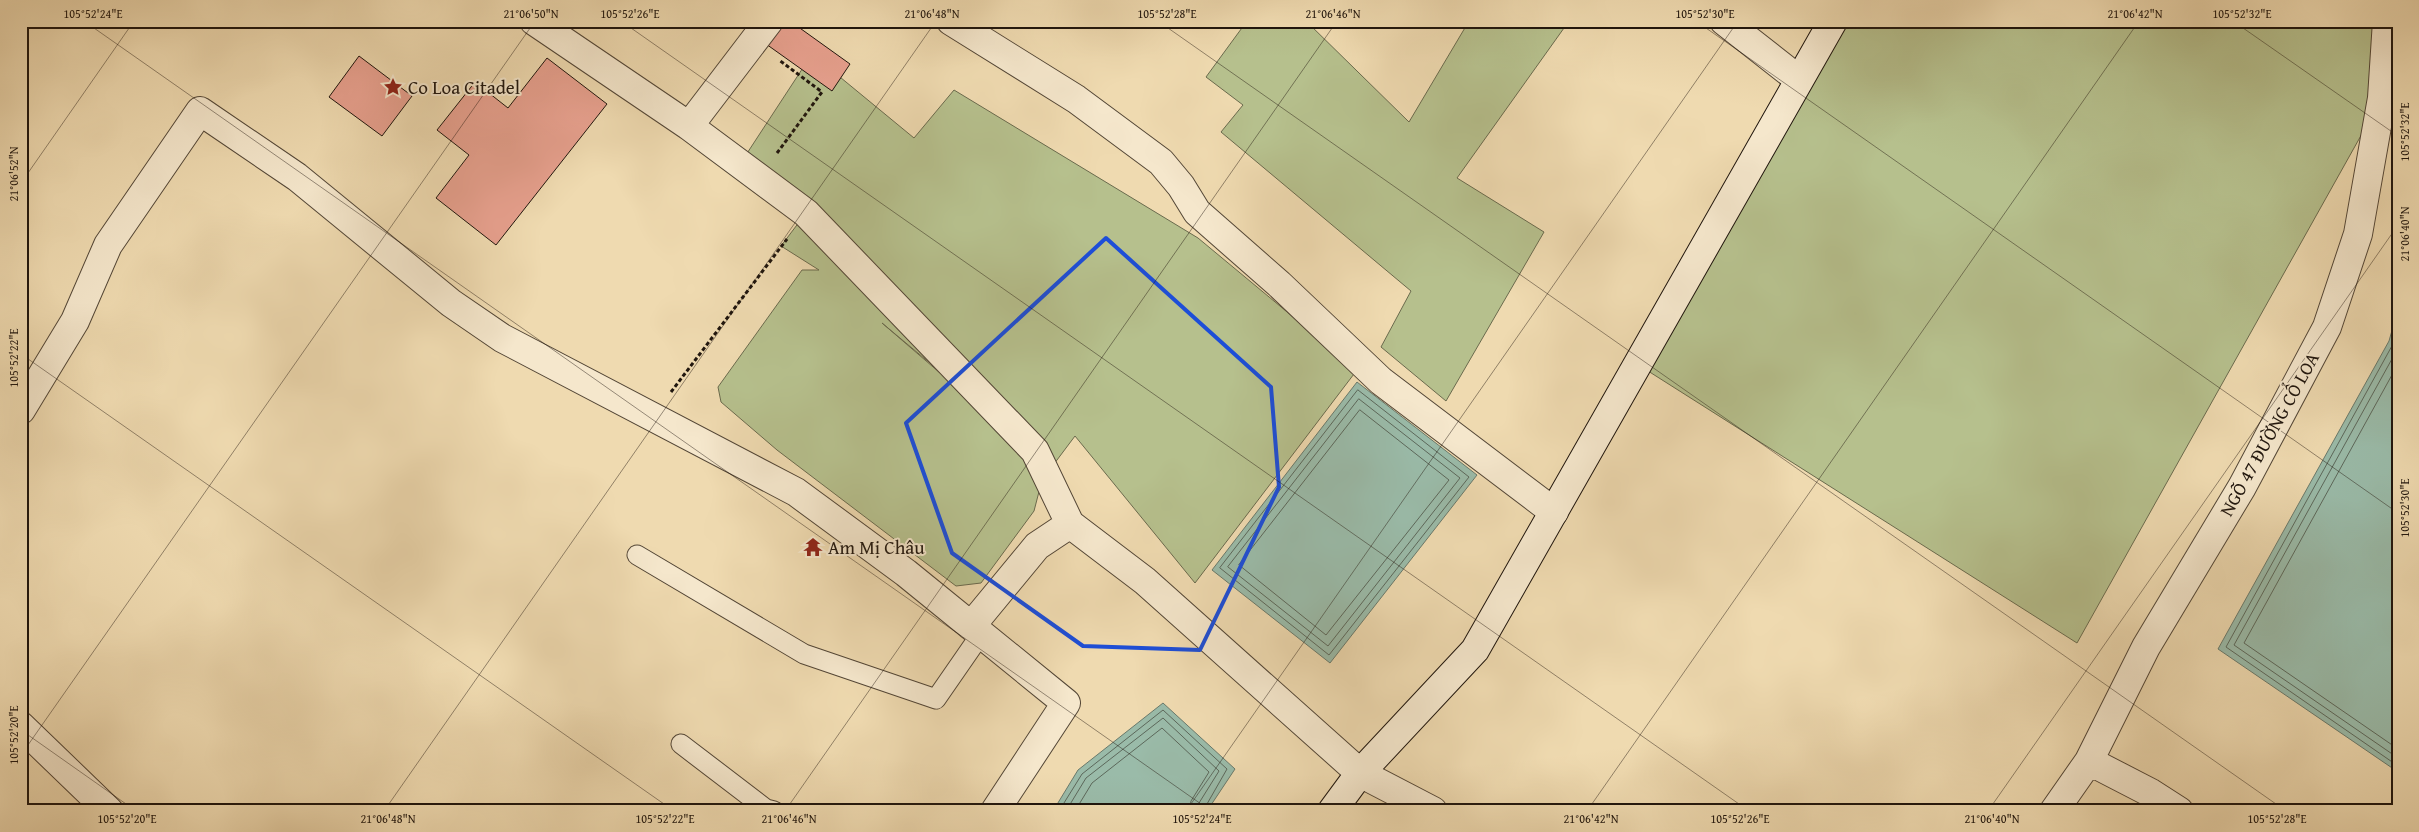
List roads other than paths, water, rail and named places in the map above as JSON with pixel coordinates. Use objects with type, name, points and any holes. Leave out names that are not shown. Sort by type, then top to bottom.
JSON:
[{"type":"street","points":[[534,21],[689,126],[806,212],[1035,451],[1070,524],[1145,581],[1360,774],[1434,811]]},
{"type":"street","points":[[689,126],[769,21]]},
{"type":"street","points":[[951,21],[1076,99],[1161,162],[1182,186],[1197,212],[1279,284],[1381,381],[1554,512]]},
{"type":"street","points":[[1724,21],[1798,79]]},
{"type":"street","points":[[1332,811],[1360,774],[1475,650],[1798,79],[1833,21]]},
{"type":"street","name":"NGÕ 47 ĐƯỜNG CỔ LOA","points":[[2054,811],[2089,761],[2146,647],[2242,487],[2327,327],[2358,234],[2382,98],[2386,21]]},
{"type":"street","points":[[21,410],[75,321],[108,244],[200,111],[297,177],[451,303],[502,338],[796,492],[906,573],[1066,703],[995,811]]},
{"type":"street","points":[[976,630],[1037,546],[1070,524]]},
{"type":"street","points":[[21,726],[109,811]]},
{"type":"street","points":[[2089,761],[2151,793],[2179,811]]},
{"type":"lane","points":[[637,555],[804,654],[936,699],[976,630]]},
{"type":"lane","points":[[681,744],[766,809],[774,811]]},
{"type":"water","points":[[2398,309],[2398,772],[2218,649],[2389,341]]},
{"type":"water","points":[[1357,382],[1477,475],[1330,663],[1212,570]]},
{"type":"water","points":[[1163,703],[1235,769],[1207,811],[1053,811],[1078,770]]},
{"type":"place","name":"Co Loa Citadel","points":[[393,87]]},
{"type":"place","name":"Am Mị Châu","points":[[813,547]]}]
